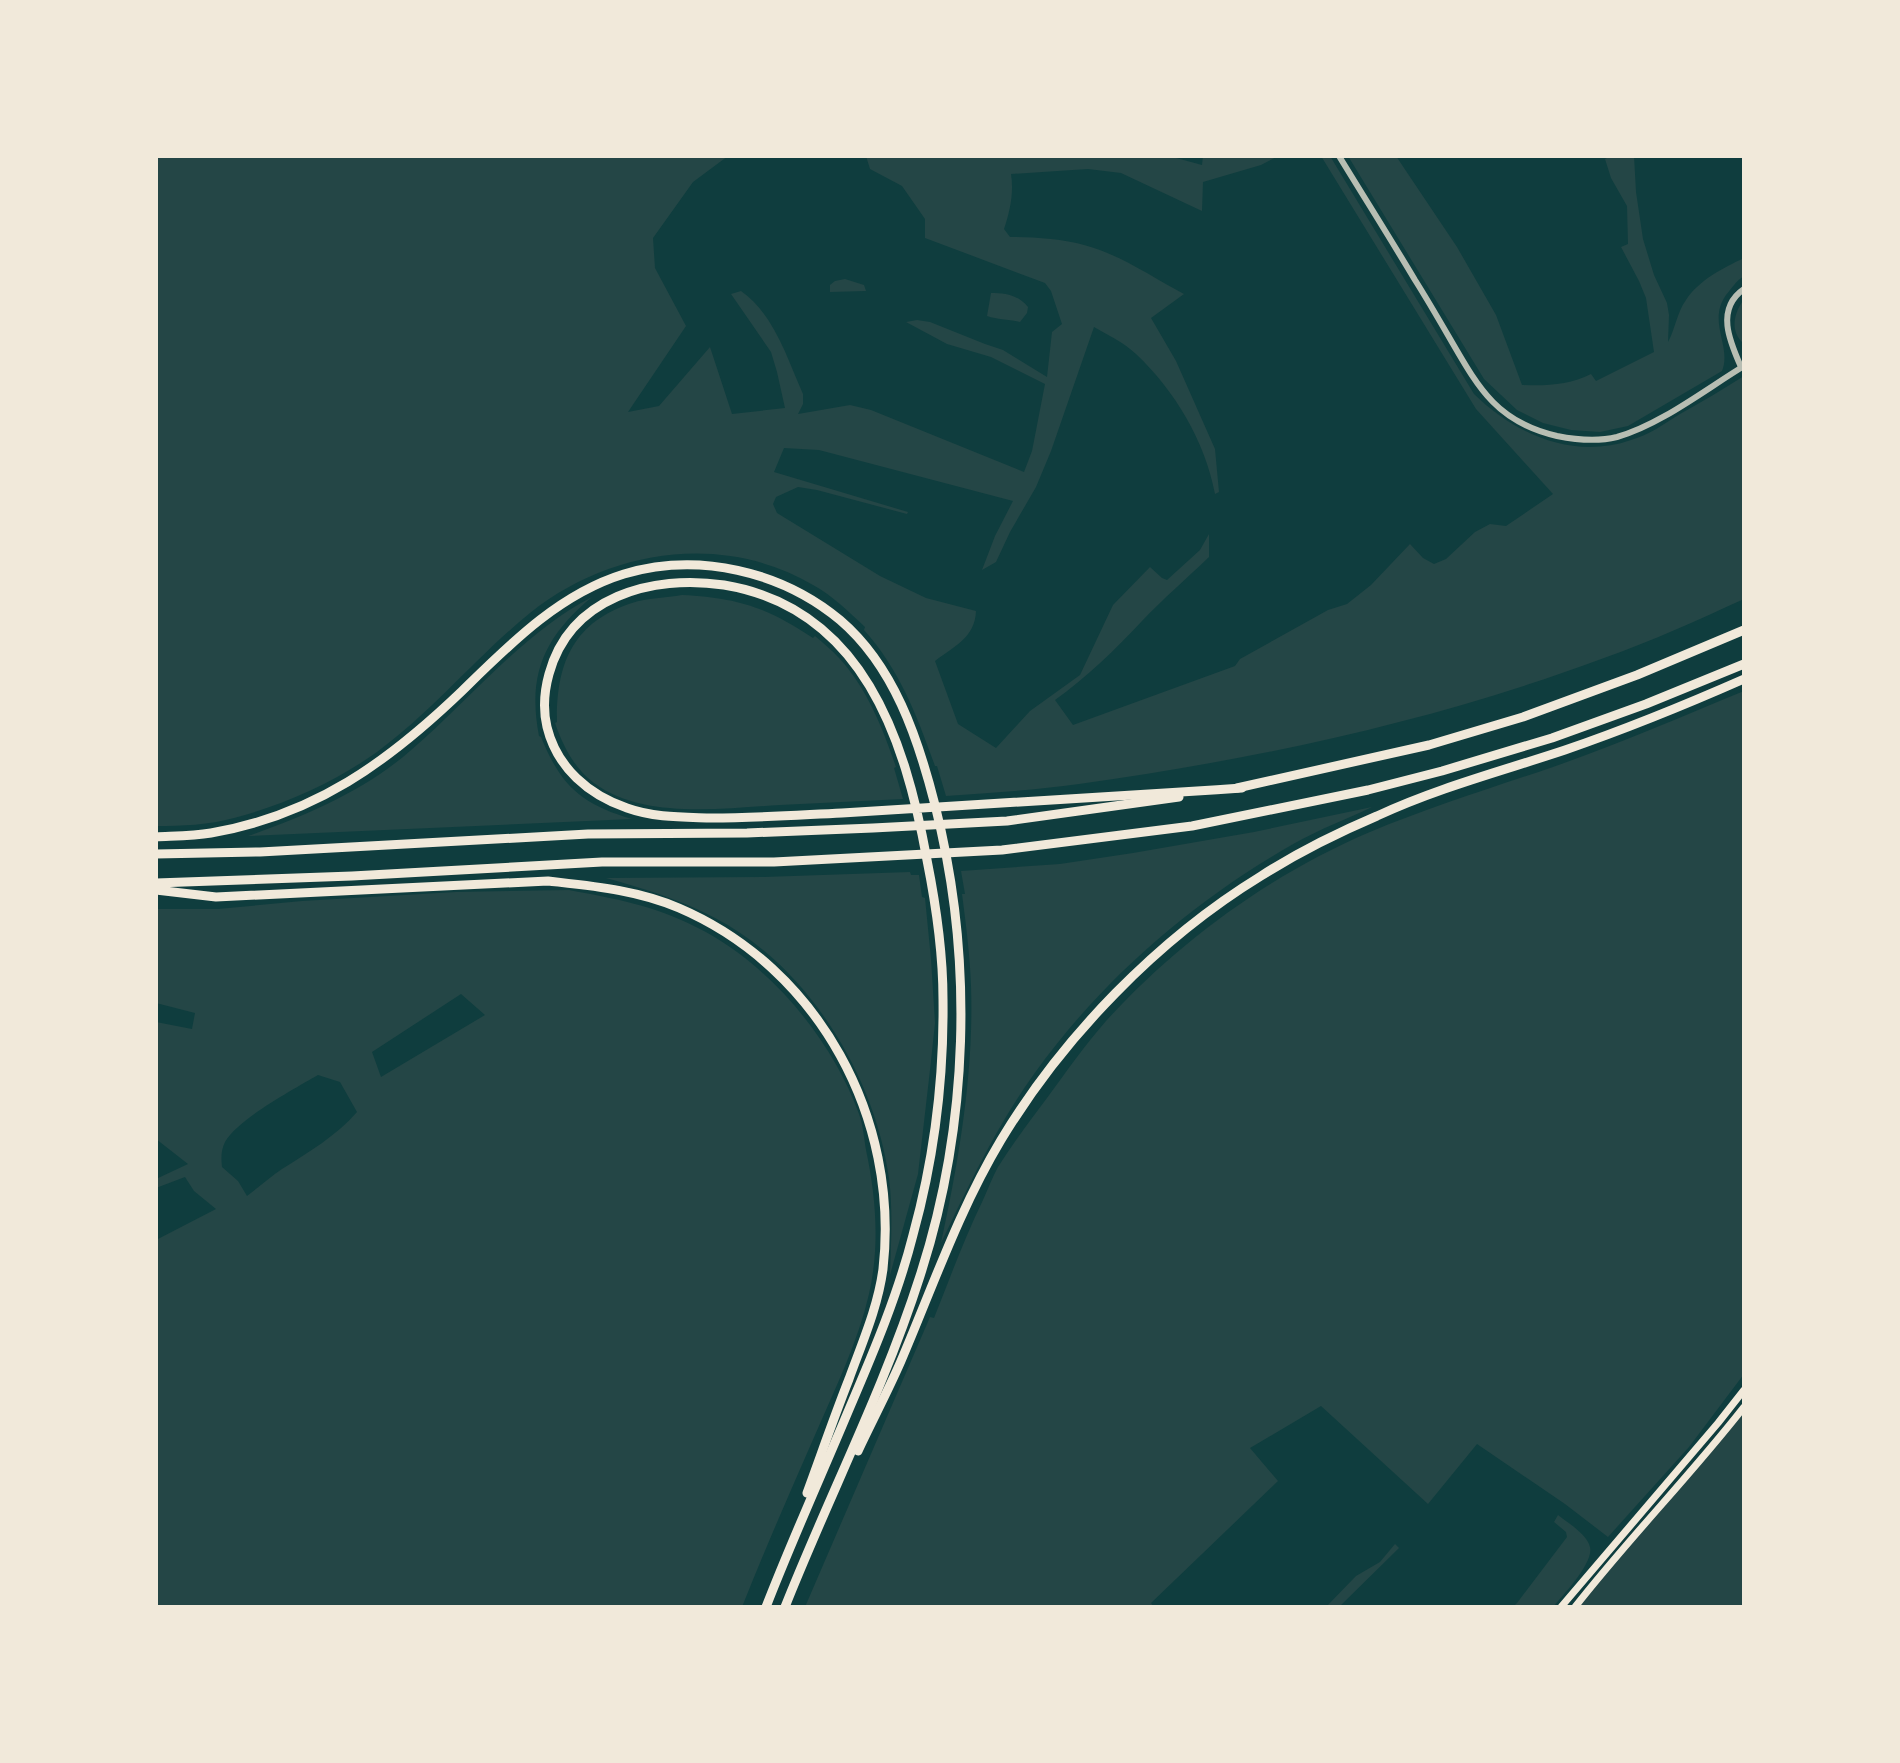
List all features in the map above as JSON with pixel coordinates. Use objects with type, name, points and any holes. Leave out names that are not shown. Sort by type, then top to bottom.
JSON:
[{"type":"highway","points":[[156,837],[210,833],[281,815],[371,768],[412,737],[537,621],[565,601],[623,575],[700,565],[750,574],[799,592],[855,634],[889,680],[902,707],[925,766],[939,820],[953,895],[961,967],[959,1059],[952,1136],[937,1216],[922,1270],[887,1368],[785,1607]]},
{"type":"highway","points":[[766,1607],[886,1319],[912,1241],[931,1156],[941,1063],[943,995],[934,896],[920,817],[907,768],[877,696],[839,644],[787,605],[743,590],[705,582],[666,584],[615,596],[578,622],[561,642],[551,665],[544,703],[553,745],[574,777],[591,792],[625,808],[648,814],[751,818],[1242,788]]},
{"type":"highway","points":[[156,854],[260,852],[588,834],[747,833],[1007,821],[1122,806],[1242,788],[1429,745],[1523,717],[1637,675],[1744,630]]},
{"type":"highway","points":[[156,883],[602,862],[774,862],[1002,850],[1192,826],[1368,790],[1456,767],[1552,738],[1744,664]]},
{"type":"highway","points":[[793,1587],[900,1362],[955,1229],[1001,1140],[1073,1040],[1150,961],[1213,909],[1261,875],[1379,815],[1643,722],[1744,679]]},
{"type":"highway","points":[[156,890],[216,897],[548,881],[601,887],[678,907],[724,931],[757,955],[794,989],[826,1031],[853,1076],[863,1101],[882,1175],[885,1222],[882,1270],[872,1316],[774,1587]]},
{"type":"main road","points":[[1561,1607],[1744,1390]]},
{"type":"main road","points":[[1575,1607],[1744,1407]]},
{"type":"street","points":[[1339,156],[1478,387],[1501,410],[1545,433],[1597,440],[1615,437],[1655,421],[1743,367],[1729,340],[1727,320],[1732,302],[1744,289]]},
{"type":"shaded area","points":[[156,156],[728,156],[693,182],[653,238],[655,268],[686,326],[628,412],[659,406],[710,347],[732,414],[785,408],[771,352],[731,294],[741,291],[771,324],[785,352],[803,394],[803,404],[798,414],[850,405],[871,410],[1024,472],[1032,451],[1045,384],[991,357],[947,344],[906,322],[930,322],[1003,350],[1047,377],[1052,332],[1062,324],[1051,291],[1045,283],[925,238],[925,219],[902,186],[870,169],[866,156],[1169,156],[1202,165],[1203,156],[1278,156],[1261,165],[1203,182],[1202,211],[1121,173],[1088,169],[1011,174],[1011,202],[1004,229],[1010,237],[1057,240],[1097,249],[1184,294],[1151,318],[1176,361],[1215,449],[1219,492],[1215,494],[1196,436],[1163,384],[1131,350],[1094,327],[1036,487],[996,562],[982,570],[1013,501],[819,450],[784,448],[774,472],[908,512],[798,487],[776,497],[773,504],[777,513],[880,576],[926,598],[976,611],[968,635],[935,661],[958,724],[996,748],[1030,711],[1080,675],[1113,605],[1150,567],[1167,580],[1200,550],[1209,534],[1209,557],[1100,663],[1055,700],[1073,725],[1235,666],[1240,659],[1328,610],[1347,604],[1371,585],[1410,544],[1423,558],[1434,564],[1446,559],[1475,532],[1490,524],[1506,526],[1553,494],[1476,409],[1321,156],[1330,156],[1474,394],[1490,409],[1527,432],[1567,445],[1588,447],[1631,440],[1656,429],[1744,376],[1744,599],[1640,645],[1476,701],[1411,719],[1213,763],[1079,784],[946,796],[937,766],[898,677],[864,630],[865,627],[840,604],[813,585],[778,568],[742,558],[705,554],[668,555],[631,562],[595,574],[561,591],[510,630],[397,736],[361,763],[326,783],[234,818],[195,825],[156,826]]},
{"type":"shaded area","points":[[1348,156],[1396,156],[1457,247],[1496,315],[1522,385],[1549,385],[1591,374],[1596,381],[1654,352],[1646,298],[1621,247],[1628,244],[1627,206],[1611,178],[1605,159],[1634,156],[1643,239],[1667,303],[1668,342],[1680,310],[1691,293],[1712,275],[1744,258],[1744,276],[1726,295],[1719,315],[1724,352],[1722,371],[1628,426],[1600,432],[1571,430],[1543,423],[1517,410],[1484,379]]},
{"type":"shaded area","points":[[845,279],[864,285],[866,291],[830,292],[830,285]]},
{"type":"shaded area","points":[[991,293],[1016,297],[1028,307],[1027,313],[1020,322],[987,316]]},
{"type":"shaded area","points":[[1744,299],[1744,344],[1736,333],[1735,322]]},
{"type":"shaded area","points":[[682,595],[751,606],[813,638],[815,636],[830,649],[858,682],[873,710],[896,767],[903,799],[684,809],[660,807],[614,795],[587,777],[570,756],[555,723],[560,682],[572,648],[595,621],[612,611],[638,601]]},
{"type":"shaded area","points":[[592,597],[562,626],[543,658],[536,694],[539,736],[556,768],[575,791],[599,807],[632,819],[248,836],[333,801],[392,765],[519,649],[566,612]]},
{"type":"shaded area","points":[[1744,691],[1744,1374],[1689,1447],[1608,1537],[1477,1444],[1428,1504],[1321,1406],[1250,1448],[1278,1481],[1151,1603],[1154,1607],[805,1607],[998,1167],[1083,1049],[1134,992],[1228,912],[1333,849],[1415,814],[1553,767]]},
{"type":"shaded area","points":[[1372,807],[1304,838],[1258,865],[1186,916],[1120,974],[1061,1039],[1020,1094],[941,1243],[959,1148],[970,1051],[970,974],[961,871],[1060,864],[1133,853]]},
{"type":"shaded area","points":[[910,872],[911,875],[919,875],[922,897],[925,898],[935,1023],[918,1174],[890,1275],[890,1190],[881,1140],[869,1101],[832,1028],[807,994],[749,939],[688,905],[606,878]]},
{"type":"shaded area","points":[[569,890],[649,908],[680,919],[723,942],[748,960],[815,1031],[847,1086],[859,1114],[872,1186],[876,1240],[872,1276],[859,1330],[845,1365],[742,1607],[156,1607],[156,1240],[216,1209],[194,1191],[185,1177],[156,1188],[156,1179],[188,1164],[156,1139],[156,1022],[192,1029],[195,1013],[156,1003],[156,909],[218,909],[456,892]],"holes":[[[461,994],[485,1015],[381,1077],[372,1052]],[[318,1075],[340,1082],[357,1112],[331,1136],[247,1196],[238,1181],[222,1167],[225,1142],[254,1114]]]},
{"type":"shaded area","points":[[1744,1410],[1744,1607],[1575,1607]]},
{"type":"shaded area","points":[[1558,1515],[1588,1542],[1590,1554],[1587,1561],[1553,1607],[1517,1607],[1515,1605],[1567,1537],[1566,1532],[1554,1522]]},
{"type":"shaded area","points":[[1395,1544],[1399,1548],[1339,1607],[1326,1607],[1356,1576],[1380,1562]]}]
